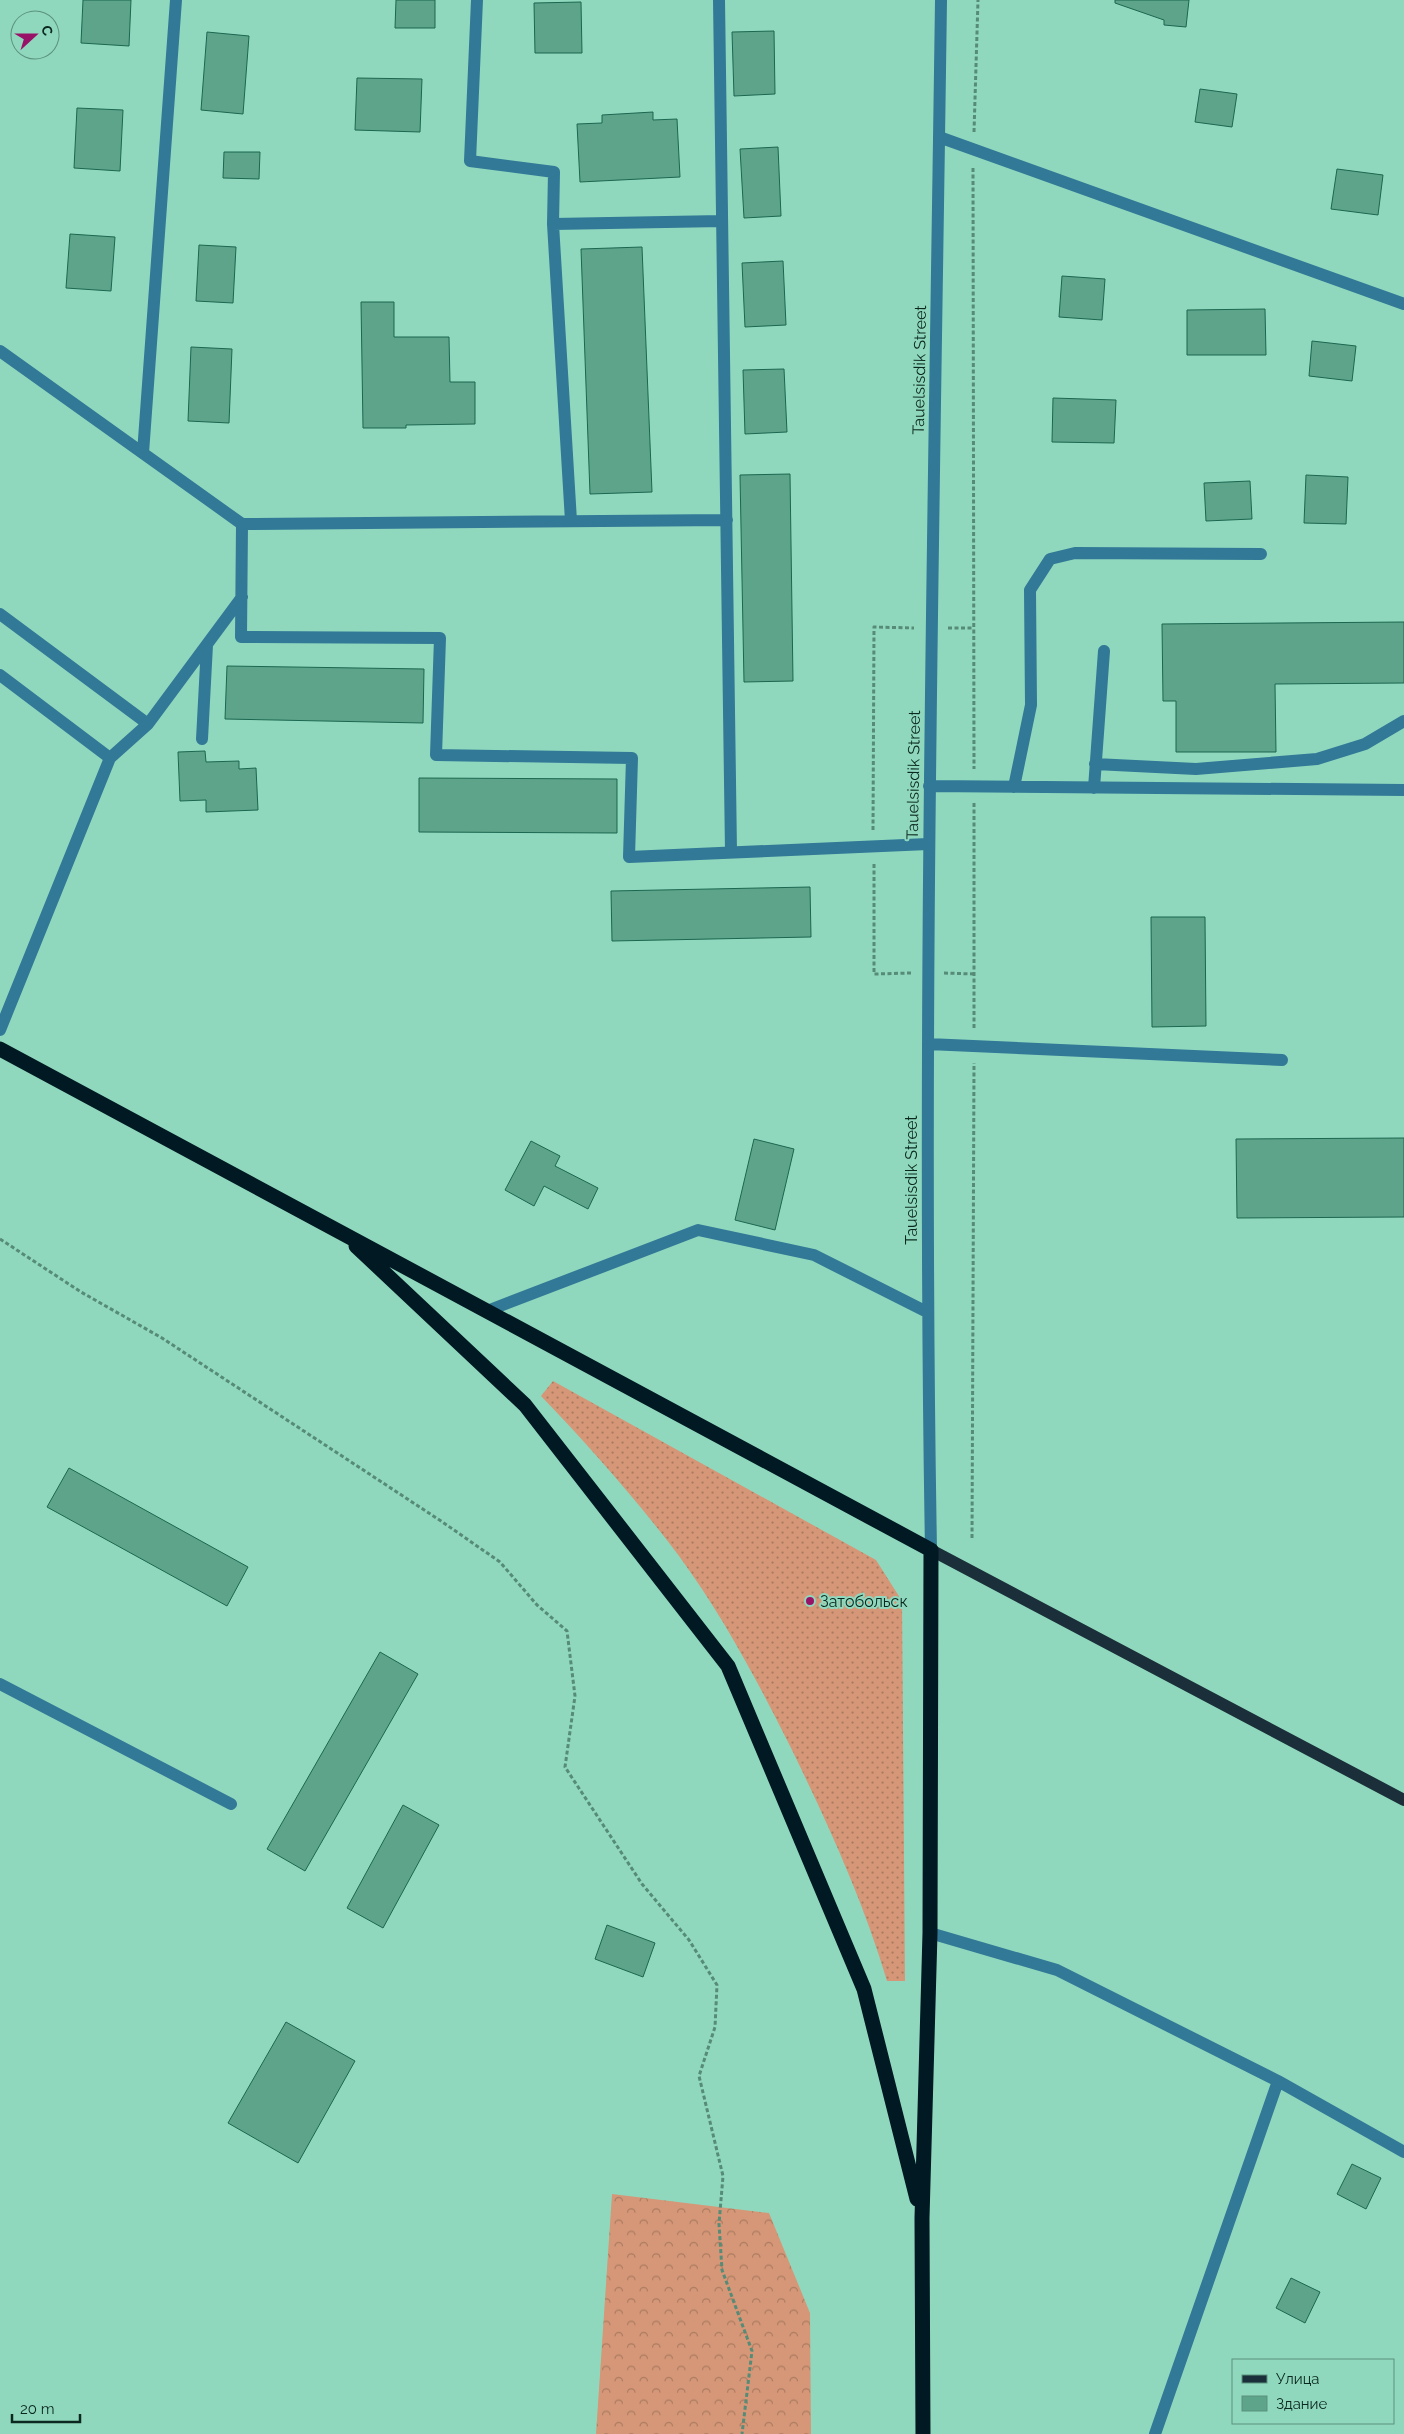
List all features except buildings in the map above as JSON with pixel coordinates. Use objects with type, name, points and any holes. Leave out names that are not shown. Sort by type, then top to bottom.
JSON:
[{"type":"highway","points":[[0,1049],[931,1550],[930,1933],[922,2218],[923,2434]]},
{"type":"highway","points":[[340,1231],[525,1406],[728,1666],[864,1989],[922,2218]]},
{"type":"main road","points":[[931,1550],[1404,1800]]},
{"type":"street","points":[[143,453],[176,0]]},
{"type":"street","points":[[477,0],[470,161],[554,172],[553,224],[571,521]]},
{"type":"street","points":[[719,0],[731,852]]},
{"type":"street","name":"Tauelsisdik Street","points":[[931,1550],[927,1312],[928,844],[941,0]]},
{"type":"street","points":[[939,137],[1404,304]]},
{"type":"street","points":[[553,224],[722,220]]},
{"type":"street","points":[[0,351],[242,524],[726,520]]},
{"type":"street","points":[[242,524],[242,637],[440,638],[436,756],[632,758],[629,857],[928,844]]},
{"type":"street","points":[[1014,787],[1031,704],[1030,590],[1050,560],[1075,552],[1261,554]]},
{"type":"street","points":[[0,1030],[110,758],[148,724],[242,597]]},
{"type":"street","points":[[0,614],[148,724]]},
{"type":"street","points":[[202,739],[207,644]]},
{"type":"street","points":[[1094,788],[1104,651]]},
{"type":"street","points":[[0,675],[110,758]]},
{"type":"street","points":[[1095,764],[1196,768],[1317,759],[1365,744],[1404,721]]},
{"type":"street","points":[[929,786],[1404,790]]},
{"type":"street","points":[[928,1044],[1282,1060]]},
{"type":"street","points":[[487,1311],[698,1230],[814,1255],[927,1312]]},
{"type":"street","points":[[0,1684],[231,1804]]},
{"type":"street","points":[[930,1933],[1057,1970],[1278,2080],[1404,2152]]},
{"type":"street","points":[[1155,2434],[1278,2080]]},
{"type":"path","points":[[974,628],[874,627],[874,974],[974,974]]},
{"type":"path","points":[[0,1239],[81,1292],[162,1338],[441,1521],[500,1562],[537,1605],[567,1631],[575,1696],[565,1767],[642,1884],[689,1940],[717,1985],[715,2027],[699,2076],[723,2176],[720,2224],[722,2270],[752,2351],[742,2434]]},
{"type":"green space","points":[[553,1381],[876,1560],[902,1601],[905,1981],[887,1981],[856,1892],[818,1805],[766,1699],[725,1626],[679,1556],[646,1514],[595,1454],[541,1396]]},
{"type":"green space","points":[[612,2194],[769,2213],[810,2313],[811,2434],[596,2434]]},
{"type":"place","name":"Затобольск","points":[[810,1601]]}]
